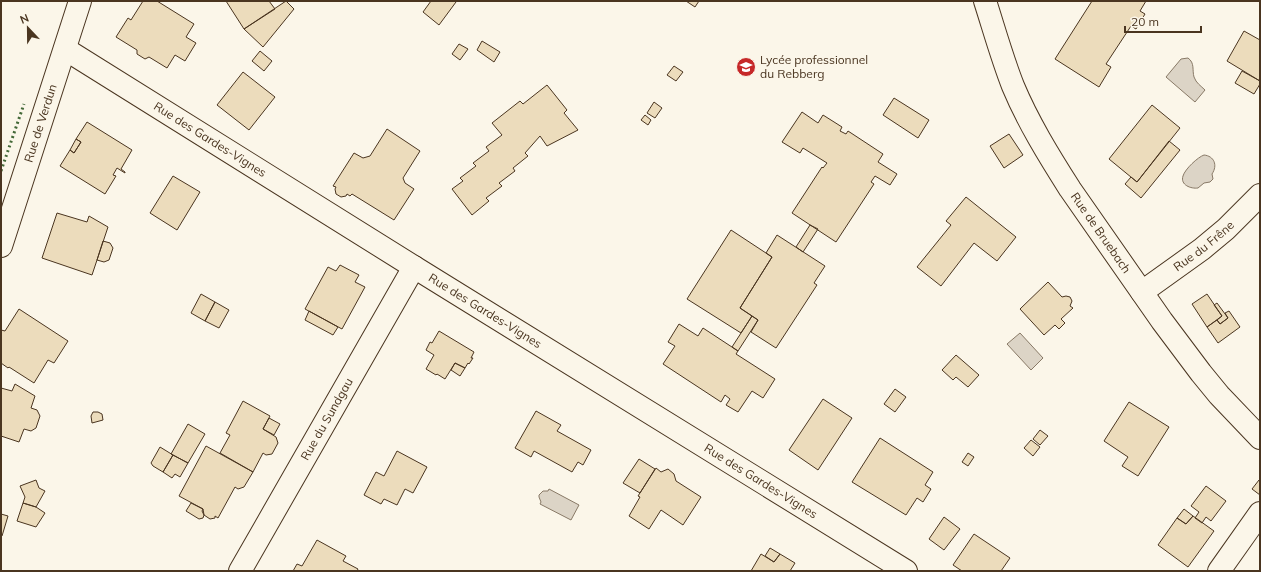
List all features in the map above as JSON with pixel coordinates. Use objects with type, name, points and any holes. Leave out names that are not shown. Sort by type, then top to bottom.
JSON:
[{"type":"street","name":"Rue de Verdun","points":[[1,246],[80,1]]},
{"type":"street","name":"Rue de Bruebach","points":[[985,1],[1003,60],[1013,86],[1039,140],[1070,189],[1162,321],[1219,395],[1260,438]]},
{"type":"street","name":"Rue des Gardes-Vignes","points":[[65,49],[906,571]]},
{"type":"street","name":"Rue du Frêne","points":[[1142,292],[1202,249],[1226,229],[1260,195]]},
{"type":"street","name":"Rue du Sundgau","points":[[240,571],[414,267]]},
{"type":"street","points":[[1219,571],[1260,513]]},
{"type":"shaded area","points":[[1188,58],[1192,64],[1195,79],[1205,90],[1195,102],[1166,77],[1181,59]]},
{"type":"shaded area","points":[[1204,155],[1213,159],[1215,164],[1212,174],[1213,179],[1210,182],[1204,183],[1198,188],[1187,186],[1182,179],[1184,173],[1198,158]]},
{"type":"shaded area","points":[[1020,333],[1043,358],[1031,370],[1007,344]]},
{"type":"shaded area","points":[[549,489],[579,505],[571,520],[540,504],[541,502],[539,495],[543,491],[548,491]]},
{"type":"building","points":[[143,1],[157,1],[194,24],[186,37],[196,43],[185,61],[175,55],[167,68],[149,57],[145,59],[137,54],[137,50],[116,37],[128,18],[131,20]]},
{"type":"building","points":[[226,1],[269,1],[275,9],[244,29]]},
{"type":"building","points":[[286,1],[294,9],[263,47],[244,29]]},
{"type":"building","points":[[431,1],[456,1],[439,25],[423,12]]},
{"type":"building","points":[[686,1],[699,1],[695,7]]},
{"type":"building","points":[[1092,1],[1146,1],[1140,11],[1145,14],[1136,29],[1131,26],[1106,64],[1111,67],[1099,87],[1055,59]]},
{"type":"building","points":[[1244,31],[1260,40],[1260,81],[1227,61]]},
{"type":"building","points":[[482,41],[500,52],[494,62],[477,50]]},
{"type":"building","points":[[459,44],[468,49],[460,60],[452,54]]},
{"type":"building","points":[[260,51],[272,61],[264,71],[252,61]]},
{"type":"building","points":[[674,66],[683,72],[676,81],[667,75]]},
{"type":"building","points":[[1242,71],[1260,81],[1260,84],[1254,94],[1235,83]]},
{"type":"building","points":[[243,72],[275,97],[249,130],[217,105]]},
{"type":"building","points":[[547,85],[567,110],[564,113],[578,130],[547,146],[540,136],[525,153],[528,156],[513,168],[515,171],[499,183],[502,186],[486,198],[489,201],[472,215],[452,189],[463,181],[460,178],[476,166],[473,163],[489,151],[486,147],[502,135],[492,123],[520,101],[523,104]]},
{"type":"building","points":[[894,98],[929,120],[918,138],[883,115]]},
{"type":"building","points":[[654,102],[662,108],[655,118],[647,113]]},
{"type":"building","points":[[1152,105],[1180,128],[1137,182],[1109,159]]},
{"type":"building","points":[[802,112],[818,123],[823,115],[842,127],[840,131],[846,134],[848,131],[883,154],[878,162],[897,174],[890,185],[875,176],[871,182],[874,184],[836,242],[792,213],[822,167],[823,168],[827,163],[803,148],[800,153],[782,142]]},
{"type":"building","points":[[645,115],[651,120],[648,125],[641,120]]},
{"type":"building","points":[[87,122],[132,150],[121,169],[125,173],[117,168],[113,175],[116,176],[105,194],[60,166],[70,150],[74,153],[81,142],[76,139]]},
{"type":"building","points":[[387,129],[420,151],[403,178],[405,183],[414,189],[394,220],[352,194],[350,196],[347,194],[346,196],[341,197],[336,194],[336,187],[333,186],[354,153],[363,158],[370,156]]},
{"type":"building","points":[[1009,134],[1023,155],[1004,168],[990,146]]},
{"type":"building","points":[[76,139],[81,142],[74,153],[70,150]]},
{"type":"building","points":[[1169,141],[1180,150],[1141,198],[1125,184],[1131,177],[1137,182]]},
{"type":"building","points":[[173,176],[200,192],[177,230],[150,213]]},
{"type":"building","points":[[966,197],[1016,237],[997,261],[974,243],[941,286],[917,267],[951,225],[946,221]]},
{"type":"building","points":[[57,213],[87,222],[89,216],[108,227],[92,275],[42,258]]},
{"type":"building","points":[[810,225],[818,229],[803,252],[796,247]]},
{"type":"building","points":[[731,230],[772,257],[740,308],[752,316],[741,333],[687,299]]},
{"type":"building","points":[[777,235],[825,266],[814,283],[817,285],[776,348],[751,332],[758,320],[740,308],[772,257],[766,253]]},
{"type":"building","points":[[103,241],[110,243],[113,248],[109,260],[104,262],[97,260]]},
{"type":"building","points":[[340,265],[359,275],[355,282],[365,287],[342,329],[305,309],[328,267],[336,271]]},
{"type":"building","points":[[1048,282],[1062,297],[1070,297],[1072,301],[1070,306],[1073,308],[1061,319],[1065,323],[1059,329],[1055,325],[1044,335],[1020,309]]},
{"type":"building","points":[[201,294],[215,302],[205,321],[191,313]]},
{"type":"building","points":[[1207,294],[1222,316],[1207,327],[1192,304]]},
{"type":"building","points":[[215,302],[229,310],[219,328],[205,321]]},
{"type":"building","points":[[1217,303],[1228,318],[1220,324],[1217,320],[1222,316],[1214,305]]},
{"type":"building","points":[[19,309],[68,341],[54,363],[48,360],[34,383],[1,363],[1,330],[5,331]]},
{"type":"building","points":[[309,311],[338,327],[333,335],[305,320]]},
{"type":"building","points":[[1229,311],[1240,327],[1218,343],[1207,327],[1217,320],[1220,324],[1228,318],[1225,313]]},
{"type":"building","points":[[752,316],[758,320],[738,351],[732,347]]},
{"type":"building","points":[[679,324],[698,336],[703,328],[738,351],[736,354],[775,379],[763,398],[752,391],[738,412],[726,405],[730,399],[725,395],[721,402],[663,364],[675,346],[668,342]]},
{"type":"building","points":[[439,331],[474,352],[471,358],[473,358],[465,368],[455,363],[445,379],[426,369],[434,355],[426,350],[430,342],[432,343]]},
{"type":"building","points":[[956,355],[979,375],[968,387],[956,377],[953,380],[942,370]]},
{"type":"building","points":[[455,363],[465,368],[460,376],[451,370]]},
{"type":"building","points":[[15,384],[35,396],[31,408],[37,410],[40,416],[36,428],[31,431],[24,429],[19,442],[1,436],[1,388],[12,391]]},
{"type":"building","points":[[895,389],[906,397],[895,412],[884,404]]},
{"type":"building","points":[[823,399],[852,418],[818,470],[789,450]]},
{"type":"building","points":[[243,401],[270,416],[263,429],[276,437],[278,443],[272,454],[266,455],[263,453],[253,472],[220,453],[230,435],[226,433]]},
{"type":"building","points":[[1129,402],[1169,427],[1138,476],[1122,466],[1128,457],[1104,441]]},
{"type":"building","points":[[536,411],[561,425],[557,431],[591,450],[583,465],[578,462],[572,472],[534,451],[531,457],[515,448]]},
{"type":"building","points":[[93,412],[102,414],[103,420],[92,423],[91,416]]},
{"type":"building","points":[[269,418],[280,424],[274,435],[263,429]]},
{"type":"building","points":[[188,424],[205,434],[188,463],[171,454]]},
{"type":"building","points":[[1040,430],[1048,436],[1040,445],[1033,439]]},
{"type":"building","points":[[880,438],[933,472],[925,485],[931,489],[923,502],[917,498],[906,515],[852,482]]},
{"type":"building","points":[[1031,440],[1040,447],[1033,456],[1024,448]]},
{"type":"building","points":[[206,446],[253,472],[244,487],[238,489],[235,487],[218,518],[215,516],[215,518],[210,519],[204,515],[203,509],[179,496]]},
{"type":"building","points":[[160,447],[173,455],[163,472],[151,463]]},
{"type":"building","points":[[397,451],[427,467],[413,493],[405,489],[397,505],[384,499],[381,504],[364,495],[376,472],[384,476]]},
{"type":"building","points":[[968,453],[974,457],[968,466],[962,462]]},
{"type":"building","points":[[173,455],[188,463],[180,477],[175,474],[172,478],[163,472]]},
{"type":"building","points":[[639,459],[655,469],[640,493],[623,483]]},
{"type":"building","points":[[656,468],[661,472],[668,469],[674,474],[676,481],[701,497],[683,525],[661,510],[649,529],[629,516],[640,497],[638,496]]},
{"type":"building","points":[[36,480],[39,488],[45,491],[36,507],[23,503],[25,497],[20,486]]},
{"type":"building","points":[[1260,480],[1260,495],[1252,489]]},
{"type":"building","points":[[1206,486],[1226,501],[1211,521],[1206,517],[1202,523],[1195,518],[1199,512],[1191,506]]},
{"type":"building","points":[[23,503],[36,507],[45,513],[36,527],[17,521]]},
{"type":"building","points":[[191,503],[203,509],[203,518],[199,519],[186,511]]},
{"type":"building","points":[[1184,509],[1193,516],[1186,524],[1177,518]]},
{"type":"building","points":[[1,514],[8,516],[2,536],[1,535]]},
{"type":"building","points":[[1193,516],[1214,531],[1188,567],[1158,545],[1177,518],[1186,524]]},
{"type":"building","points":[[944,517],[960,529],[944,550],[929,539]]},
{"type":"building","points":[[974,534],[1010,558],[1001,571],[962,571],[953,565]]},
{"type":"building","points":[[317,540],[346,556],[343,561],[358,569],[357,571],[293,571],[297,564],[302,566]]},
{"type":"building","points":[[770,548],[780,554],[774,562],[765,556]]},
{"type":"building","points":[[761,554],[774,562],[780,554],[795,563],[790,571],[751,571]]},
{"type":"hedge","points":[[1,171],[24,104]]},
{"type":"place","name":"Lycée professionnel du Rebberg","points":[[746,67]]}]
